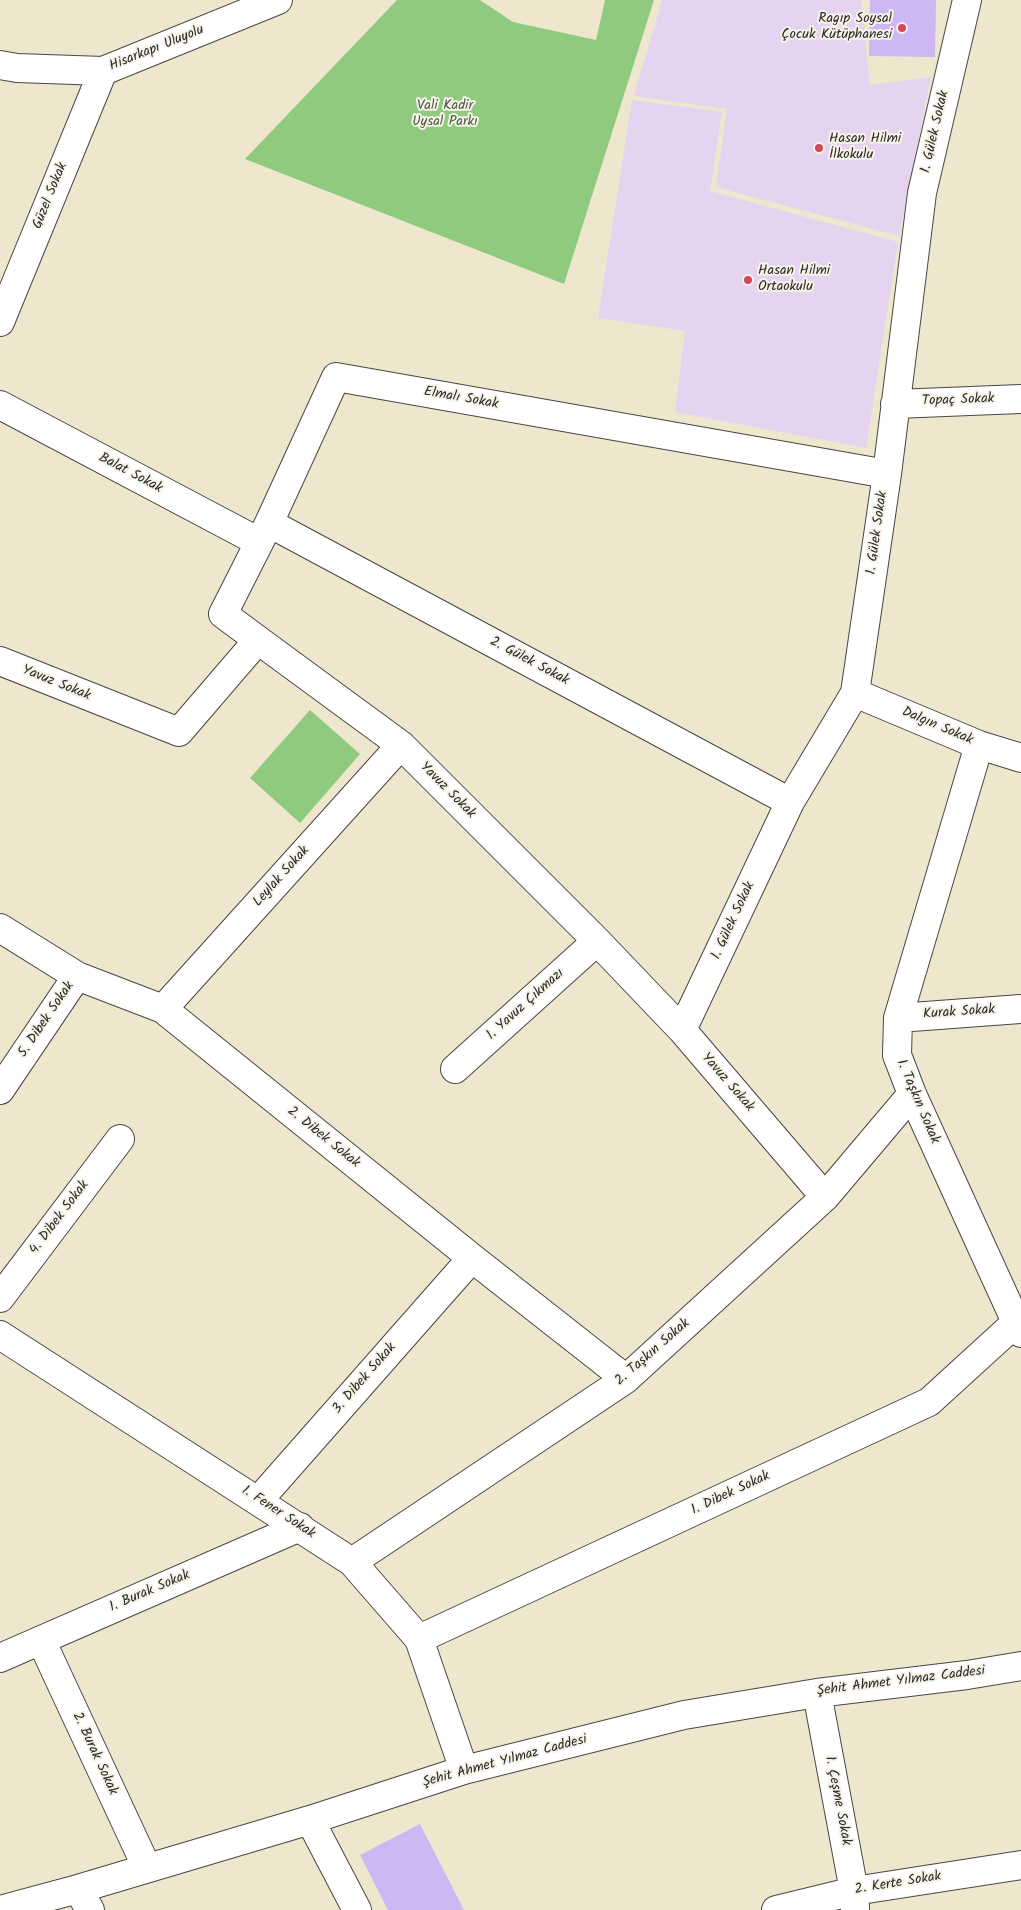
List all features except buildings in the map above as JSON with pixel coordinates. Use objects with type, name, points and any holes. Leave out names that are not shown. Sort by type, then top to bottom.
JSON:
[{"type":"street","name":"Hisarkapı Uluyolu","points":[[0,65],[17,68],[102,71],[278,0]]},
{"type":"street","name":"1. Gülek Sokak","points":[[682,1030],[790,802],[855,693],[887,474],[922,193],[967,0]]},
{"type":"street","name":"Güzel Sokak","points":[[0,322],[102,71]]},
{"type":"street","name":"Elmalı Sokak","points":[[258,640],[224,614],[264,533],[336,377],[887,474]]},
{"type":"street","name":"Topaç Sokak","points":[[895,404],[1021,399]]},
{"type":"street","name":"Balat Sokak","points":[[0,405],[264,533]]},
{"type":"street","name":"2. Gülek Sokak","points":[[264,533],[790,802]]},
{"type":"street","name":"Yavuz Sokak","points":[[0,661],[179,732],[258,640],[401,745],[597,941],[682,1030],[825,1197]]},
{"type":"street","name":"Dalgın Sokak","points":[[855,693],[979,745],[1021,758]]},
{"type":"street","name":"Leylak Sokak","points":[[163,1009],[401,745]]},
{"type":"street","name":"1. Taşkın Sokak","points":[[979,745],[898,1018],[898,1055],[912,1094],[1019,1324]]},
{"type":"street","name":"2. Dibek Sokak","points":[[0,928],[77,976],[163,1009],[626,1380]]},
{"type":"street","name":"1. Yavuz Çıkmazı","points":[[455,1069],[597,941]]},
{"type":"street","name":"5. Dibek Sokak","points":[[0,1090],[77,976]]},
{"type":"street","name":"Kurak Sokak","points":[[898,1018],[1021,1009]]},
{"type":"street","name":"2. Taşkın Sokak","points":[[352,1562],[626,1380],[825,1197],[912,1094]]},
{"type":"street","name":"4. Dibek Sokak","points":[[0,1298],[120,1139]]},
{"type":"street","name":"3. Dibek Sokak","points":[[258,1501],[472,1258]]},
{"type":"street","name":"1. Dibek Sokak","points":[[419,1639],[930,1402],[1019,1324]]},
{"type":"street","name":"1. Fener Sokak","points":[[0,1335],[352,1562],[419,1639],[464,1770]]},
{"type":"street","name":"1. Burak Sokak","points":[[0,1658],[300,1527]]},
{"type":"street","name":"2. Burak Sokak","points":[[41,1640],[147,1868]]},
{"type":"street","name":"Şehit Ahmet Yılmaz Caddesi","points":[[0,1910],[84,1899],[147,1868],[310,1820],[464,1770],[684,1715],[817,1693],[966,1675],[1021,1666]]},
{"type":"street","name":"1. Çeşme Sokak","points":[[817,1693],[854,1900]]},
{"type":"street","points":[[310,1820],[357,1910]]},
{"type":"street","name":"2. Kerte Sokak","points":[[776,1910],[854,1900],[1021,1865]]},
{"type":"shaded area","name":"Hasan Hilmi İlkokulu","points":[[662,0],[861,0],[870,85],[931,77],[899,236],[716,187],[727,109],[634,96]]},
{"type":"shaded area","name":"Hasan Hilmi Ortaokulu","points":[[632,100],[722,112],[710,191],[898,242],[866,448],[675,412],[685,331],[598,318]]},
{"type":"green space","name":"Vali Kadir Uysal Parkı","points":[[397,0],[480,0],[513,22],[596,40],[605,0],[654,0],[564,284],[245,159]]},
{"type":"green space","points":[[310,710],[360,754],[300,823],[250,778]]},
{"type":"place","name":"Ragıp Soysal Çocuk Kütüphanesi","points":[[902,28]]},
{"type":"place","name":"Hasan Hilmi İlkokulu","points":[[819,148]]},
{"type":"place","name":"Hasan Hilmi Ortaokulu","points":[[748,280]]}]
